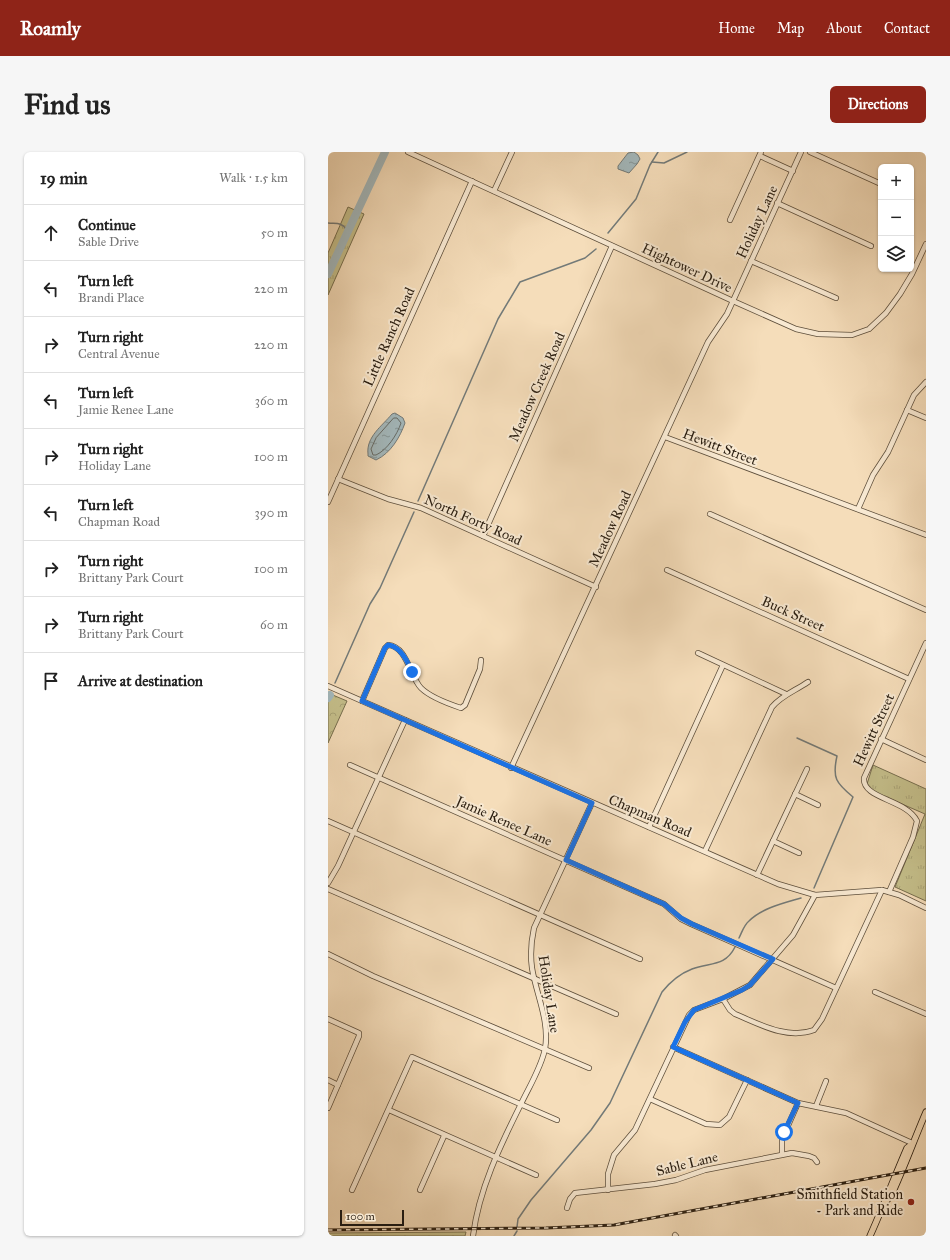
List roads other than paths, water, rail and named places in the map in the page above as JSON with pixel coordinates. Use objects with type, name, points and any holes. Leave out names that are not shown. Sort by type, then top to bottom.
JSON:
[{"type":"main road","points":[[870,1236],[886,1200],[890,1185],[907,1148],[912,1144],[926,1112]]},
{"type":"street","name":"Hightower Drive","points":[[408,152],[733,302],[796,329],[808,332],[839,336],[861,333],[878,321],[900,294],[912,274],[926,244]]},
{"type":"street","points":[[494,191],[512,152]]},
{"type":"street","name":"Holiday Lane","points":[[733,302],[801,152]]},
{"type":"street","points":[[810,152],[878,183]]},
{"type":"street","points":[[730,220],[761,154],[793,171]]},
{"type":"street","name":"Little Ranch Road","points":[[328,502],[472,181]]},
{"type":"street","points":[[777,203],[871,246]]},
{"type":"street","name":"Meadow Creek Road","points":[[483,536],[612,246]]},
{"type":"street","points":[[751,261],[836,298]]},
{"type":"street","name":"Meadow Road","points":[[511,768],[708,342],[733,302]]},
{"type":"street","points":[[858,509],[873,474],[888,452],[914,395],[926,382]]},
{"type":"street","points":[[907,410],[926,418]]},
{"type":"street","name":"Hewitt Street","points":[[665,437],[926,535]]},
{"type":"street","name":"North Forty Road","points":[[338,479],[383,498],[421,508],[596,587]]},
{"type":"street","points":[[710,514],[926,610]]},
{"type":"street","name":"Buck Street","points":[[667,570],[909,679]]},
{"type":"street","name":"Hewitt Street","points":[[890,892],[915,830],[917,821],[910,811],[873,793],[865,786],[864,778],[926,643]]},
{"type":"street","points":[[362,701],[385,648],[388,645],[396,648],[408,663],[416,682],[421,689],[460,708],[465,706],[480,669],[481,660]]},
{"type":"street","points":[[698,653],[786,694]]},
{"type":"street","points":[[649,827],[723,665]]},
{"type":"street","points":[[705,851],[772,707],[782,696],[808,682]]},
{"type":"street","name":"Chapman Road","points":[[328,686],[511,768],[794,890],[814,895],[882,890],[926,908]]},
{"type":"street","points":[[328,883],[354,832],[405,720]]},
{"type":"street","points":[[882,739],[926,760]]},
{"type":"street","name":"Jamie Renee Lane","points":[[350,765],[664,904],[681,918],[692,924],[836,988]]},
{"type":"street","points":[[757,875],[807,769]]},
{"type":"street","points":[[795,794],[818,805]]},
{"type":"street","name":"Holiday Lane","points":[[474,1236],[480,1203],[496,1157],[538,1070],[545,1049],[546,1031],[534,979],[531,944],[540,915],[592,803]]},
{"type":"street","points":[[328,820],[640,959]]},
{"type":"street","points":[[773,842],[799,853]]},
{"type":"street","points":[[328,889],[616,1014]]},
{"type":"street","points":[[723,999],[730,1010],[735,1014],[773,1030],[785,1033],[809,1032],[814,1030],[819,1024],[882,890]]},
{"type":"street","points":[[608,1190],[608,1174],[614,1155],[635,1130],[689,1015],[700,1008],[723,999],[750,985],[793,935],[814,895]]},
{"type":"street","points":[[328,954],[373,976],[589,1068]]},
{"type":"street","points":[[875,992],[926,1014]]},
{"type":"street","points":[[328,1019],[359,1033],[358,1040],[328,1108]]},
{"type":"street","points":[[673,1047],[798,1103],[846,1113],[912,1144]]},
{"type":"street","points":[[352,1190],[412,1057],[557,1120]]},
{"type":"street","points":[[328,1080],[338,1085]]},
{"type":"street","points":[[650,1099],[706,1124],[720,1125],[729,1117],[747,1080]]},
{"type":"street","points":[[816,1106],[826,1081]]},
{"type":"street","points":[[782,1154],[782,1139],[798,1103]]},
{"type":"street","points":[[389,1110],[444,1136],[536,1175]]},
{"type":"street","points":[[420,1190],[444,1136]]},
{"type":"street","name":"Sable Lane","points":[[567,1208],[574,1193],[608,1190],[676,1180],[706,1170],[782,1154],[802,1153],[814,1158],[817,1162]]},
{"type":"water","points":[[634,152],[640,159],[629,173],[618,169],[618,166],[628,153]]},
{"type":"water","points":[[395,413],[403,418],[405,423],[398,439],[386,453],[376,460],[368,456],[368,448],[372,437],[379,427],[392,414]]},
{"type":"waterway","points":[[328,274],[385,152]]},
{"type":"waterway","points":[[608,233],[636,199],[650,165],[658,152]]},
{"type":"waterway","points":[[652,162],[664,163],[687,152]]},
{"type":"waterway","points":[[328,223],[342,225],[346,229],[343,243]]},
{"type":"waterway","points":[[418,501],[498,319],[520,282],[585,258],[596,249]]},
{"type":"waterway","points":[[335,683],[370,604],[380,588],[414,512]]},
{"type":"waterway","points":[[797,738],[837,756],[835,775],[839,784],[853,797],[814,888]]},
{"type":"waterway","points":[[739,938],[747,923],[754,916],[774,906],[801,898]]},
{"type":"waterway","points":[[517,1227],[518,1219],[531,1200],[591,1130],[610,1103],[662,992],[683,973],[722,961],[727,958],[735,947]]},
{"type":"waterway","points":[[514,1236],[517,1231]]},
{"type":"railway","points":[[328,1230],[546,1228],[614,1225],[926,1168]]},
{"type":"place","name":"Smithfield Station - Park and Ride","points":[[911,1202]]}]
